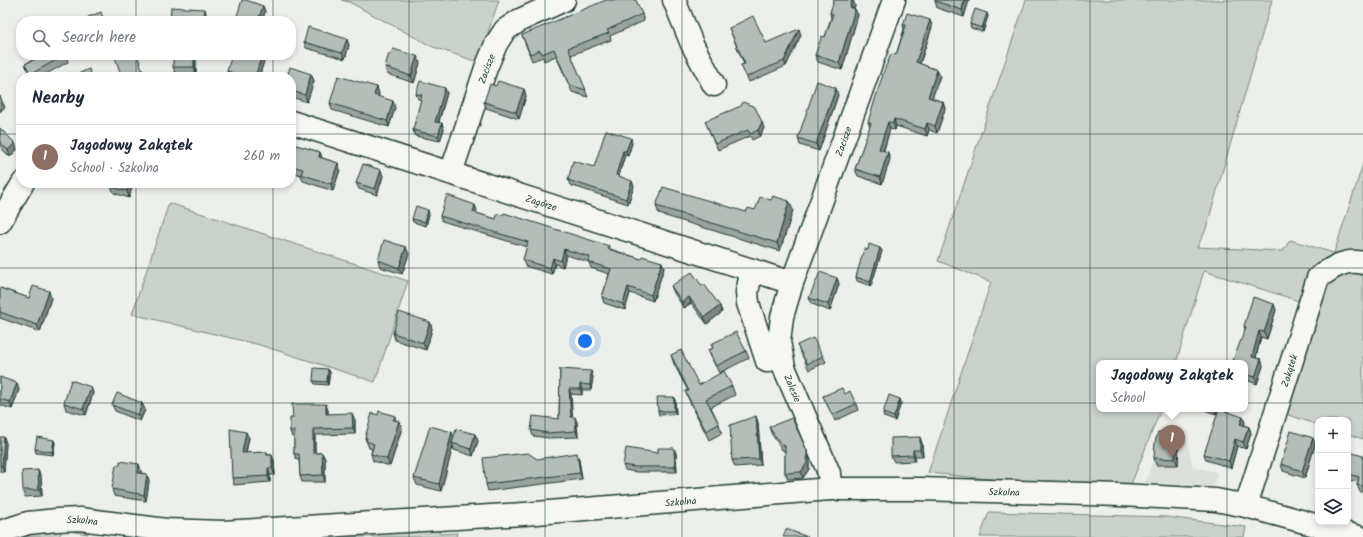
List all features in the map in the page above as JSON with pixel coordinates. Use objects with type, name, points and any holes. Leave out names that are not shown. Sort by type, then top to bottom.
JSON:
[{"type":"street","name":"Zacisze","points":[[451,173],[486,68],[505,30],[520,20],[564,0]]},
{"type":"street","points":[[674,0],[692,44],[714,85]]},
{"type":"street","name":"Zacisze","points":[[792,283],[894,0]]},
{"type":"street","name":"Zagórze","points":[[296,124],[792,283]]},
{"type":"street","points":[[0,222],[20,188]]},
{"type":"street","name":"Zakątek","points":[[1246,506],[1318,278],[1329,269],[1344,263],[1360,262]]},
{"type":"street","points":[[752,270],[747,292],[748,303],[768,361]]},
{"type":"street","name":"Zalesie","points":[[792,283],[782,318],[779,342],[784,367],[829,473],[830,490]]},
{"type":"street","name":"Szkolna","points":[[0,532],[28,523],[80,519],[166,530],[229,532],[531,514],[830,490],[919,489],[1187,498],[1246,506],[1359,537]]},
{"type":"shaded area","points":[[341,0],[499,0],[478,62],[433,47],[349,2]]},
{"type":"shaded area","points":[[1026,0],[1272,0],[1205,232],[1197,247],[1283,251],[1290,240],[1334,253],[1363,164],[1363,439],[1351,435],[1351,417],[1315,417],[1315,424],[1286,414],[1315,306],[1204,271],[1177,360],[1096,360],[1096,412],[1160,412],[1130,487],[1000,480],[928,473],[991,282],[938,261]]},
{"type":"shaded area","points":[[169,203],[408,281],[375,382],[260,345],[132,314]]},
{"type":"shaded area","points":[[1160,439],[1187,440],[1193,467],[1217,472],[1213,489],[1145,484]]},
{"type":"shaded area","points":[[989,512],[1166,517],[1246,527],[1244,537],[980,537]]},
{"type":"shaded area","points":[[55,526],[87,527],[88,534],[62,530],[59,537],[7,537],[21,532]]},
{"type":"shaded area","points":[[437,528],[440,534],[457,533],[456,537],[273,537]]},
{"type":"building","points":[[242,0],[263,6],[260,16],[237,16]]},
{"type":"building","points":[[606,0],[636,0],[642,14],[607,30],[609,33],[568,48],[586,90],[569,85],[554,49],[542,54],[540,50],[530,54],[522,35]]},
{"type":"building","points":[[834,0],[852,0],[850,7],[855,9],[839,63],[815,55],[822,36],[825,37],[833,14],[830,13]]},
{"type":"building","points":[[935,0],[964,0],[962,10]]},
{"type":"building","points":[[171,7],[205,9],[204,16],[170,16]]},
{"type":"building","points":[[975,9],[987,13],[982,28],[970,24]]},
{"type":"building","points":[[101,12],[102,16],[91,16]]},
{"type":"building","points":[[907,13],[930,20],[916,62],[937,70],[928,97],[943,102],[935,126],[927,123],[925,129],[894,119],[893,123],[888,122],[879,149],[888,152],[880,177],[855,169],[871,123],[868,122],[884,71],[891,54],[896,55],[906,25],[903,25]]},
{"type":"building","points":[[753,16],[766,43],[799,29],[784,61],[746,77],[741,65],[745,64],[729,28]]},
{"type":"building","points":[[308,27],[347,39],[342,53],[304,42]]},
{"type":"building","points":[[393,49],[417,56],[411,76],[385,67],[389,53],[391,54]]},
{"type":"building","points":[[33,60],[56,60],[35,72],[30,72],[25,64]]},
{"type":"building","points":[[116,60],[139,60],[143,72],[120,72]]},
{"type":"building","points":[[173,60],[194,60],[194,67],[173,67]]},
{"type":"building","points":[[230,60],[260,60],[257,72],[227,71]]},
{"type":"building","points":[[290,67],[311,74],[305,95],[296,92],[296,72],[288,72]]},
{"type":"building","points":[[89,69],[90,72],[82,72]]},
{"type":"building","points":[[338,76],[377,87],[374,95],[393,101],[387,121],[330,103]]},
{"type":"building","points":[[420,81],[445,88],[435,122],[442,123],[438,136],[413,130],[422,95],[416,94]]},
{"type":"building","points":[[498,81],[524,89],[516,112],[484,102],[490,84],[496,86]]},
{"type":"building","points":[[817,81],[836,88],[816,144],[798,138]]},
{"type":"building","points":[[743,102],[755,107],[762,122],[758,130],[750,134],[748,130],[715,144],[705,121],[741,106]]},
{"type":"building","points":[[0,128],[15,143],[8,150],[0,143]]},
{"type":"building","points":[[606,130],[631,138],[626,151],[623,151],[616,175],[632,181],[626,199],[568,180],[573,161],[594,167]]},
{"type":"building","points":[[296,145],[320,152],[319,157],[338,163],[331,184],[301,174],[303,169],[296,167]]},
{"type":"building","points":[[363,164],[381,170],[375,189],[356,183]]},
{"type":"building","points":[[663,187],[746,212],[748,208],[755,210],[760,197],[771,200],[773,196],[789,201],[777,243],[656,206]]},
{"type":"building","points":[[115,188],[128,188],[127,191]]},
{"type":"building","points":[[447,195],[475,205],[473,212],[496,219],[497,214],[503,215],[504,213],[609,246],[608,249],[641,259],[642,256],[662,262],[651,295],[628,287],[623,304],[602,297],[611,269],[588,262],[590,257],[564,249],[561,261],[553,258],[550,268],[523,260],[528,242],[440,216]]},
{"type":"building","points":[[416,206],[428,210],[425,222],[412,219]]},
{"type":"building","points":[[384,240],[406,247],[399,268],[378,260]]},
{"type":"building","points":[[869,244],[880,248],[870,282],[856,277],[864,249],[868,250]]},
{"type":"building","points":[[692,272],[702,286],[704,284],[720,306],[704,317],[689,297],[682,302],[671,286]]},
{"type":"building","points":[[820,272],[837,278],[828,304],[809,298]]},
{"type":"building","points":[[33,286],[49,291],[37,325],[0,312],[0,288],[29,298]]},
{"type":"building","points":[[1253,297],[1274,304],[1264,332],[1259,331],[1252,357],[1261,359],[1255,377],[1248,375],[1248,360],[1233,360],[1246,327],[1244,326]]},
{"type":"building","points":[[399,312],[430,322],[423,343],[393,333]]},
{"type":"building","points":[[736,332],[746,351],[716,366],[708,350],[713,348],[711,344]]},
{"type":"building","points":[[813,338],[823,356],[807,364],[797,345]]},
{"type":"building","points":[[681,350],[699,385],[724,371],[732,386],[706,399],[719,424],[706,431],[685,391],[689,391],[671,355]]},
{"type":"building","points":[[314,368],[328,369],[327,382],[313,381]]},
{"type":"building","points":[[560,369],[591,371],[590,385],[580,384],[580,389],[569,389],[571,417],[575,417],[576,431],[547,433],[531,430],[533,416],[559,419]]},
{"type":"building","points":[[0,377],[17,383],[10,402],[0,399]]},
{"type":"building","points":[[71,380],[91,387],[83,409],[64,403]]},
{"type":"building","points":[[842,388],[845,394],[850,391],[856,404],[832,415],[823,396]]},
{"type":"building","points":[[117,393],[142,403],[138,415],[112,405]]},
{"type":"building","points":[[889,395],[900,399],[894,417],[883,413]]},
{"type":"building","points":[[657,397],[674,397],[674,411],[658,411]]},
{"type":"building","points":[[292,404],[326,404],[326,414],[352,413],[353,428],[313,429],[313,453],[322,453],[323,475],[300,476],[299,454],[294,454],[294,431],[290,431],[290,418],[293,418]]},
{"type":"building","points":[[379,411],[395,416],[393,420],[399,421],[387,459],[371,454],[374,444],[366,441],[367,438],[365,438],[372,413],[378,415]]},
{"type":"building","points":[[1218,412],[1228,412],[1243,417],[1240,424],[1249,427],[1243,442],[1235,439],[1229,461],[1204,454]]},
{"type":"building","points":[[756,416],[759,459],[732,460],[730,425]]},
{"type":"building","points":[[792,418],[807,451],[807,463],[801,472],[785,473],[785,446],[780,443],[769,427]]},
{"type":"building","points":[[430,426],[452,432],[439,484],[414,478]]},
{"type":"building","points":[[230,429],[246,432],[242,453],[267,452],[267,455],[272,455],[272,468],[268,468],[268,476],[232,478]]},
{"type":"building","points":[[456,429],[475,434],[471,449],[452,443]]},
{"type":"building","points":[[1291,431],[1313,438],[1302,471],[1281,464]]},
{"type":"building","points":[[1158,432],[1176,432],[1175,459],[1154,458],[1155,442]]},
{"type":"building","points":[[0,437],[4,437],[2,466],[0,466]]},
{"type":"building","points":[[37,437],[54,440],[52,452],[35,449]]},
{"type":"building","points":[[920,437],[920,450],[913,450],[913,455],[891,456],[891,438]]},
{"type":"building","points":[[626,448],[658,453],[658,448],[674,448],[675,467],[634,467],[623,465]]},
{"type":"building","points":[[528,453],[537,459],[577,453],[580,473],[486,484],[483,458]]},
{"type":"building","points":[[1351,453],[1363,456],[1363,486],[1357,485],[1359,477],[1351,475]]},
{"type":"building","points":[[120,461],[139,464],[138,473],[147,474],[144,495],[112,489],[116,465],[120,465]]},
{"type":"building","points":[[38,470],[39,490],[23,490],[22,471]]},
{"type":"building","points":[[786,529],[808,537],[783,537]]},
{"type":"place","name":"Jagodowy Zakątek","points":[[1172,458]]}]
